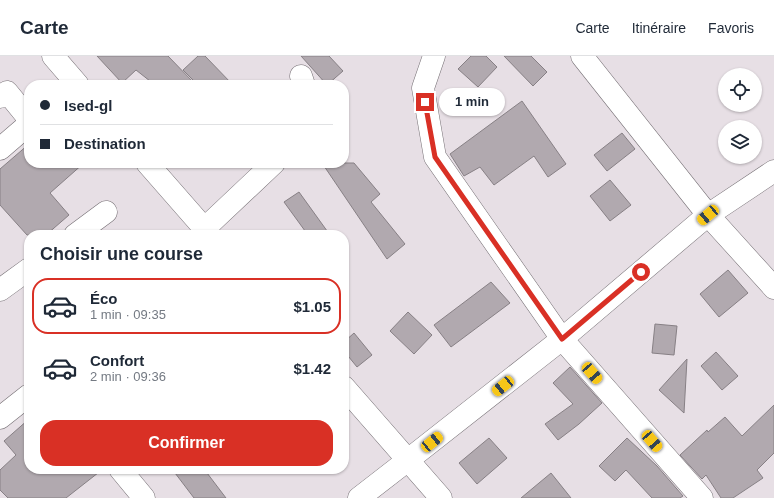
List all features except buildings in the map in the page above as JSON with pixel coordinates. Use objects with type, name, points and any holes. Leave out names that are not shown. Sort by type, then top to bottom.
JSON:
[{"type":"street","points":[[53,56],[74,80]]},
{"type":"street","points":[[434,56],[423,88],[435,157],[562,339],[702,498]]},
{"type":"street","points":[[582,56],[708,215],[774,288]]},
{"type":"street","points":[[0,97],[7,92],[24,113]]},
{"type":"street","points":[[0,149],[24,128]]},
{"type":"street","points":[[150,168],[205,230]]},
{"type":"street","points":[[209,230],[269,168]]},
{"type":"street","points":[[359,498],[562,339],[708,215],[774,171]]},
{"type":"street","points":[[82,230],[106,212]]},
{"type":"street","points":[[0,290],[24,273]]},
{"type":"street","points":[[349,393],[441,498]]},
{"type":"street","points":[[0,418],[24,399]]},
{"type":"street","points":[[124,474],[144,498]]},
{"type":"route","points":[[425,102],[435,157],[562,339],[641,272]]}]
